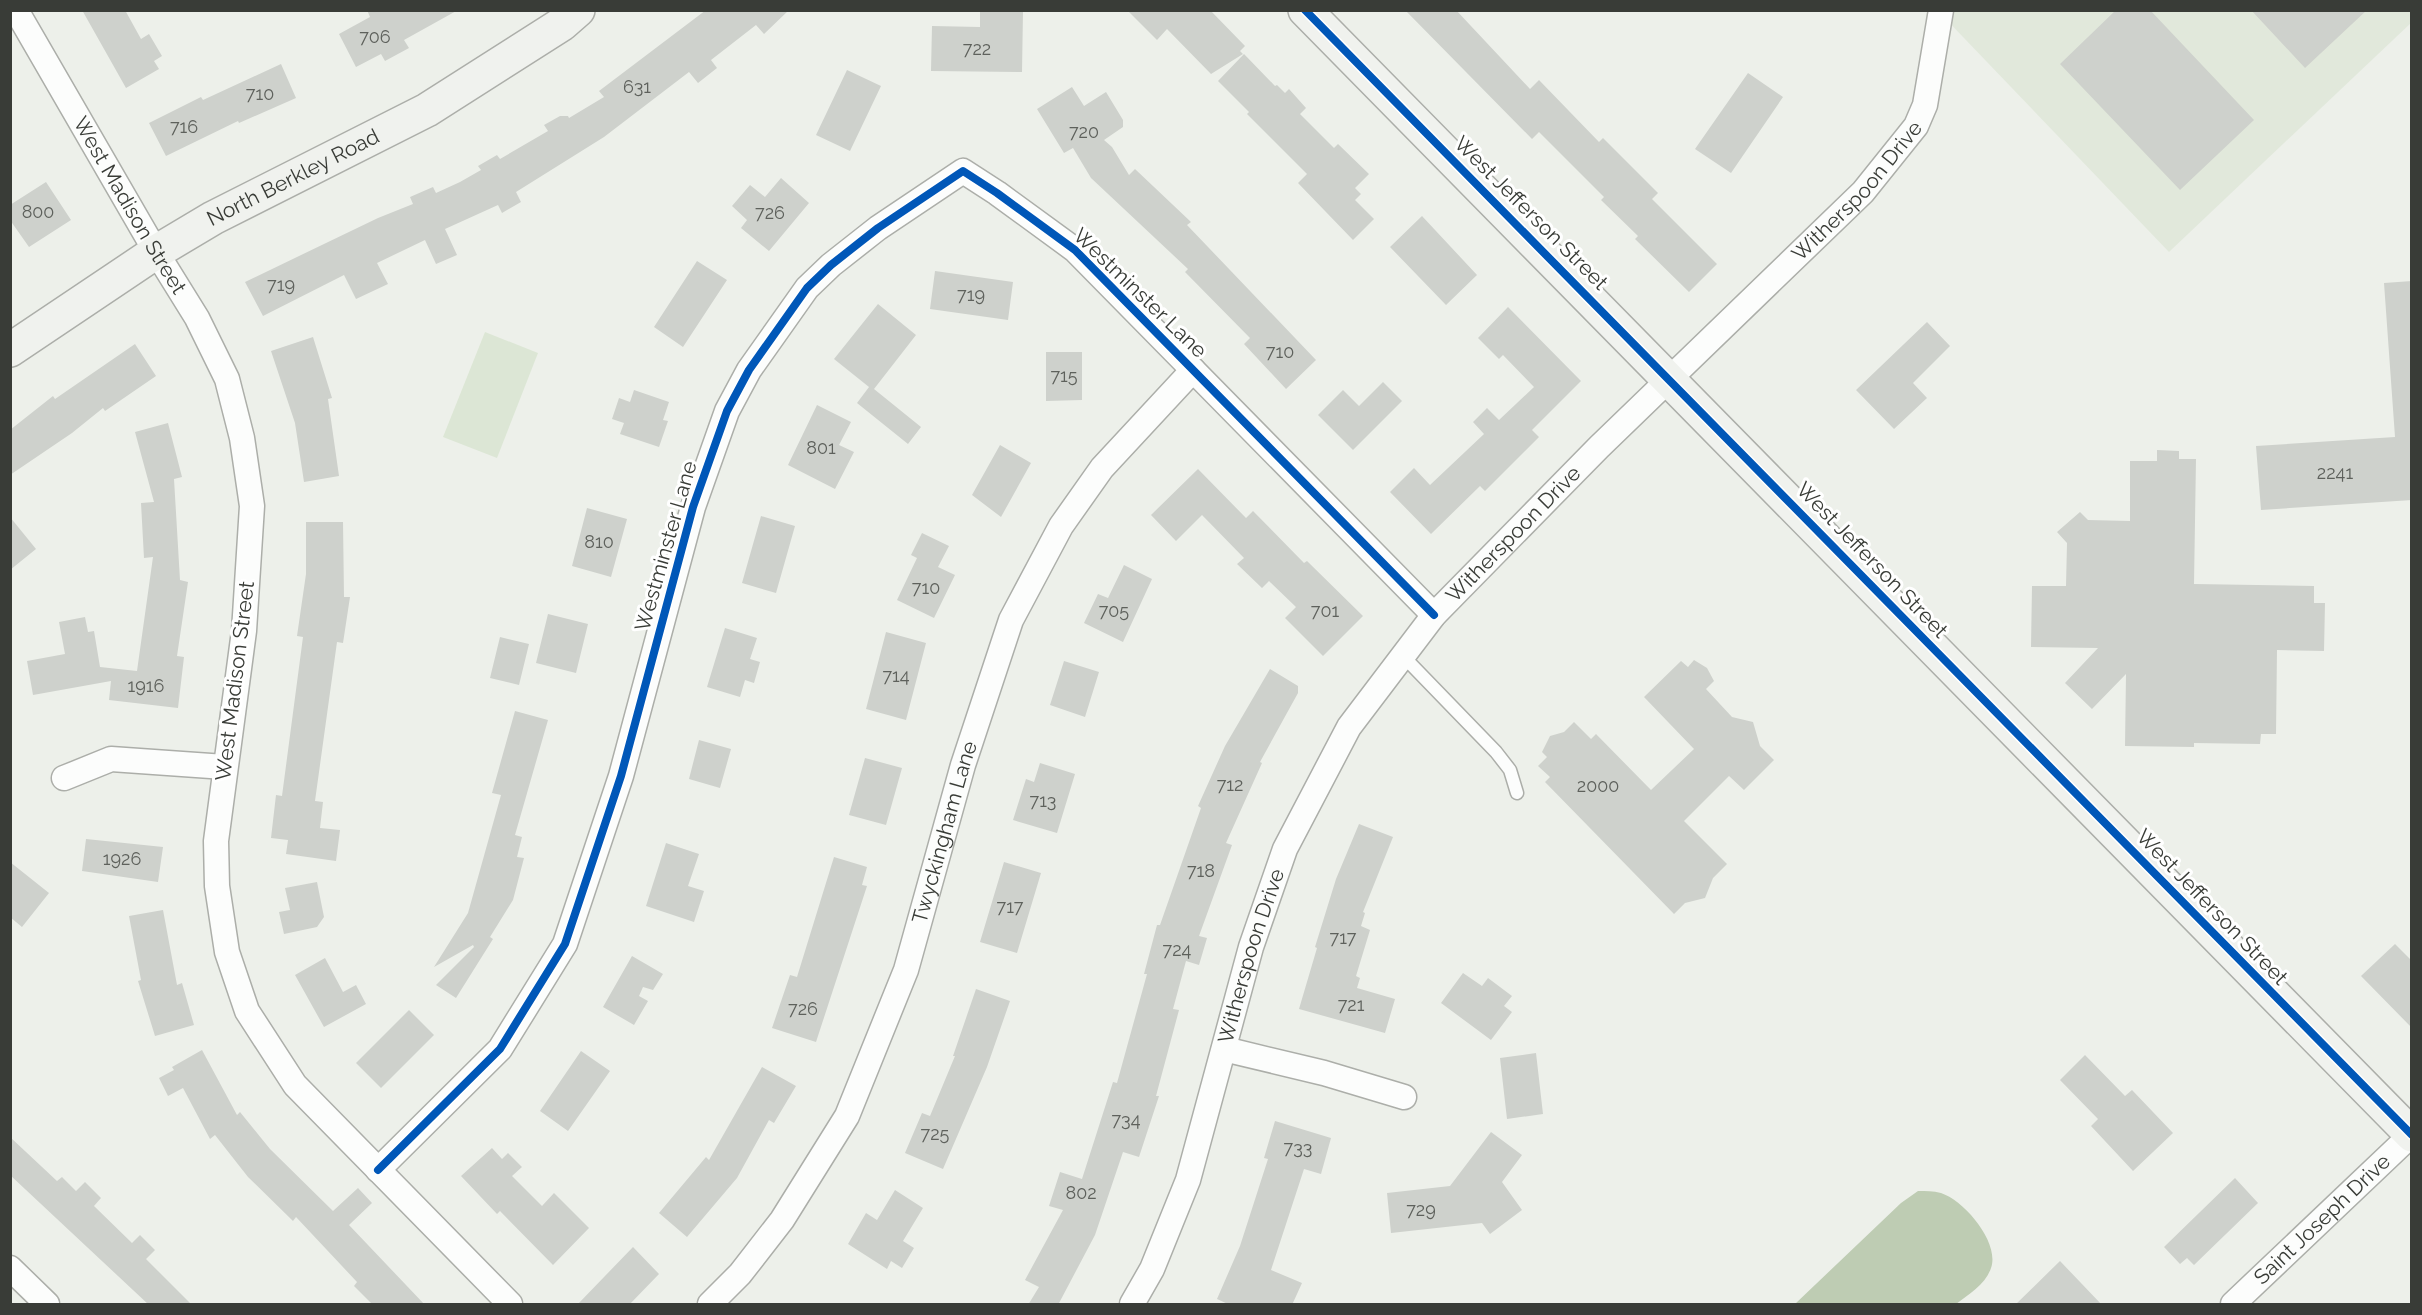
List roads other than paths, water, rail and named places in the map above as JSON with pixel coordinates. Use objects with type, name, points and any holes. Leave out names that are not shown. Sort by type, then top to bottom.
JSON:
[{"type":"street","name":"West Madison Street","points":[[16,10],[156,252],[197,318],[227,379],[242,438],[252,506],[244,631],[216,841],[217,886],[227,952],[247,1011],[295,1084],[510,1305]]},
{"type":"street","name":"West Jefferson Street","points":[[1305,10],[2411,1135]]},
{"type":"street","name":"Witherspoon Drive","points":[[1132,1305],[1152,1269],[1188,1180],[1251,947],[1285,849],[1349,727],[1434,615],[1669,379],[1863,192],[1916,126],[1925,105],[1941,10]]},
{"type":"street","name":"North Berkley Road","points":[[10,350],[156,252],[213,218],[427,110],[564,15]]},
{"type":"street","name":"Westminster Lane","points":[[378,1170],[500,1049],[566,944],[621,776],[693,507],[727,411],[749,370],[807,288],[831,264],[878,228],[963,171],[1075,250],[1434,615]]},
{"type":"street","name":"Twyckingham Lane","points":[[710,1305],[740,1274],[783,1220],[847,1116],[906,970],[963,765],[1011,620],[1061,526],[1102,468],[1193,370]]},
{"type":"street","points":[[64,778],[111,759],[225,767]]},
{"type":"street","points":[[1224,1049],[1324,1073],[1404,1097]]},
{"type":"street","name":"Saint Joseph Drive","points":[[2233,1305],[2411,1135]]},
{"type":"street","points":[[10,1268],[47,1305]]},
{"type":"lane","points":[[1403,656],[1496,752],[1510,770],[1517,793]]}]
